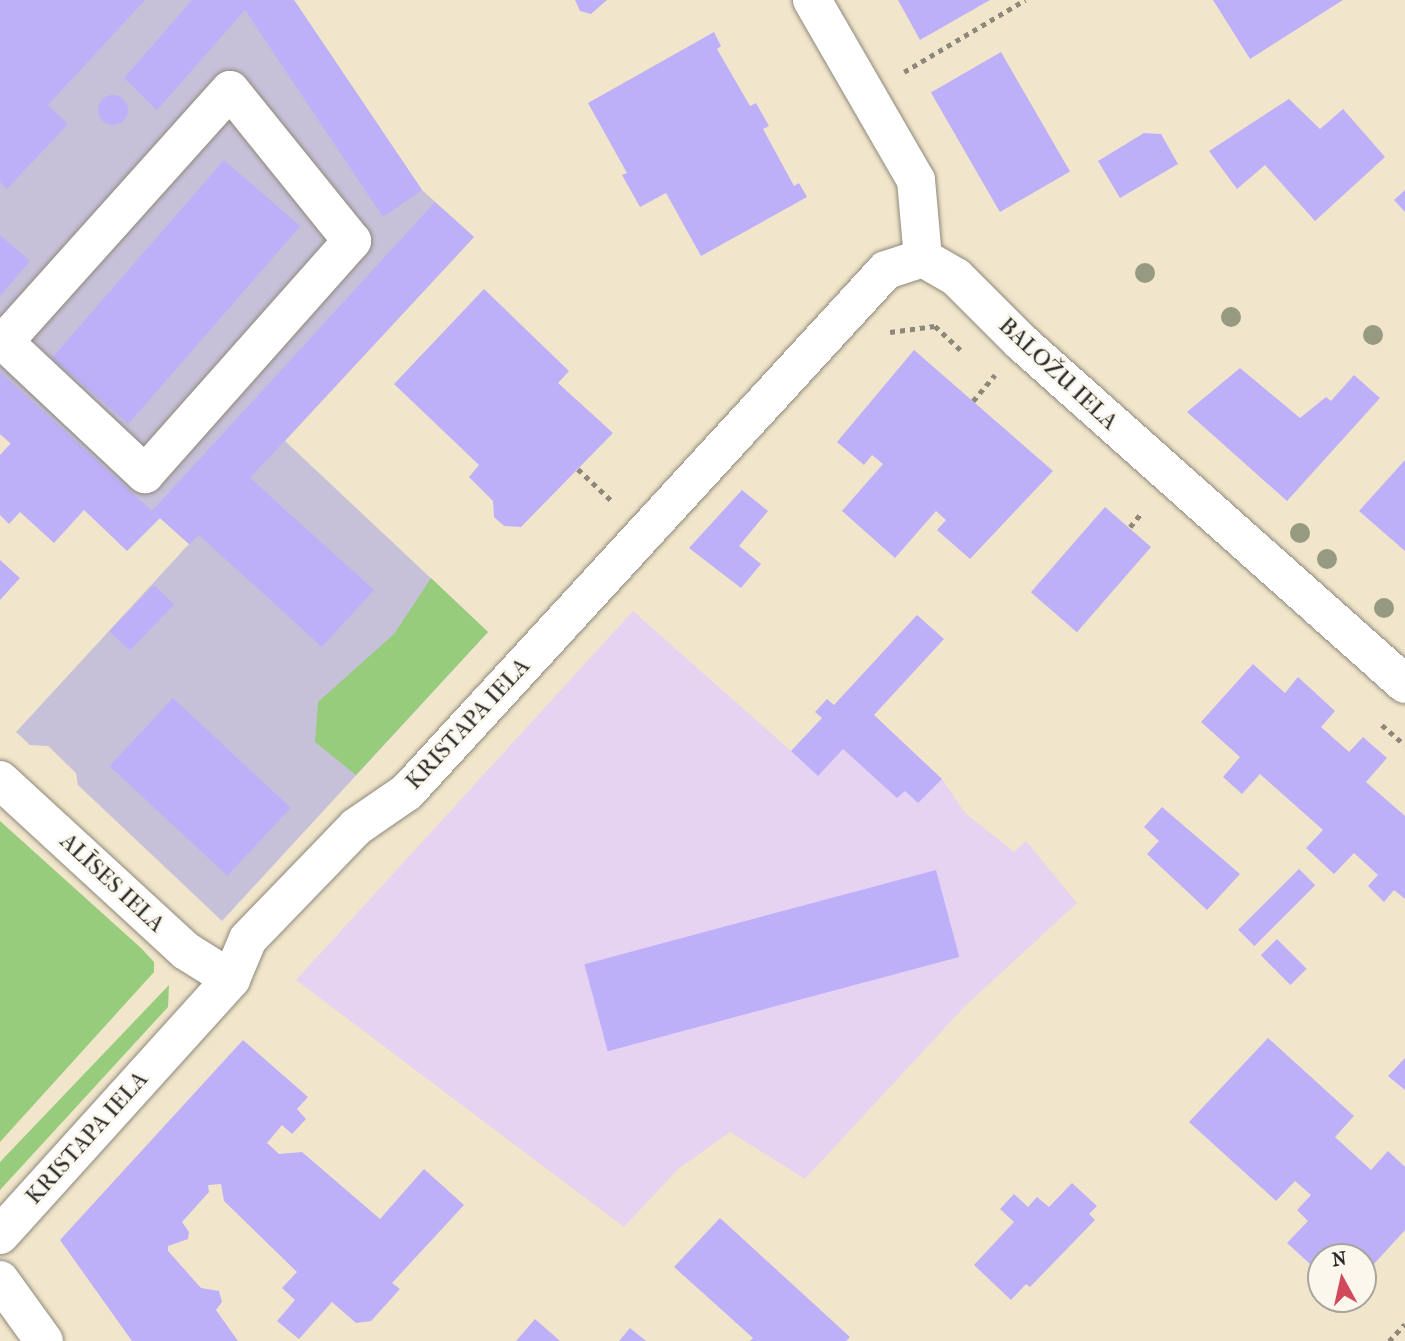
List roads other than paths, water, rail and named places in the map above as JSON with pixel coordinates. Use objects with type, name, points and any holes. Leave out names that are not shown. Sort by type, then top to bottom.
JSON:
[{"type":"street","points":[[811,0],[916,180],[923,258]]},
{"type":"street","points":[[229,90],[352,240],[145,474],[2,340],[229,90]]},
{"type":"street","name":"BALOŽU IELA","points":[[923,258],[956,278],[1021,342],[1405,684]]},
{"type":"street","name":"KRISTAPA IELA","points":[[0,1235],[230,979],[248,939],[356,827],[407,792],[886,270],[923,258]]},
{"type":"street","name":"ALĪSES IELA","points":[[0,780],[186,951],[230,979]]},
{"type":"street","points":[[0,1280],[44,1341]]}]
